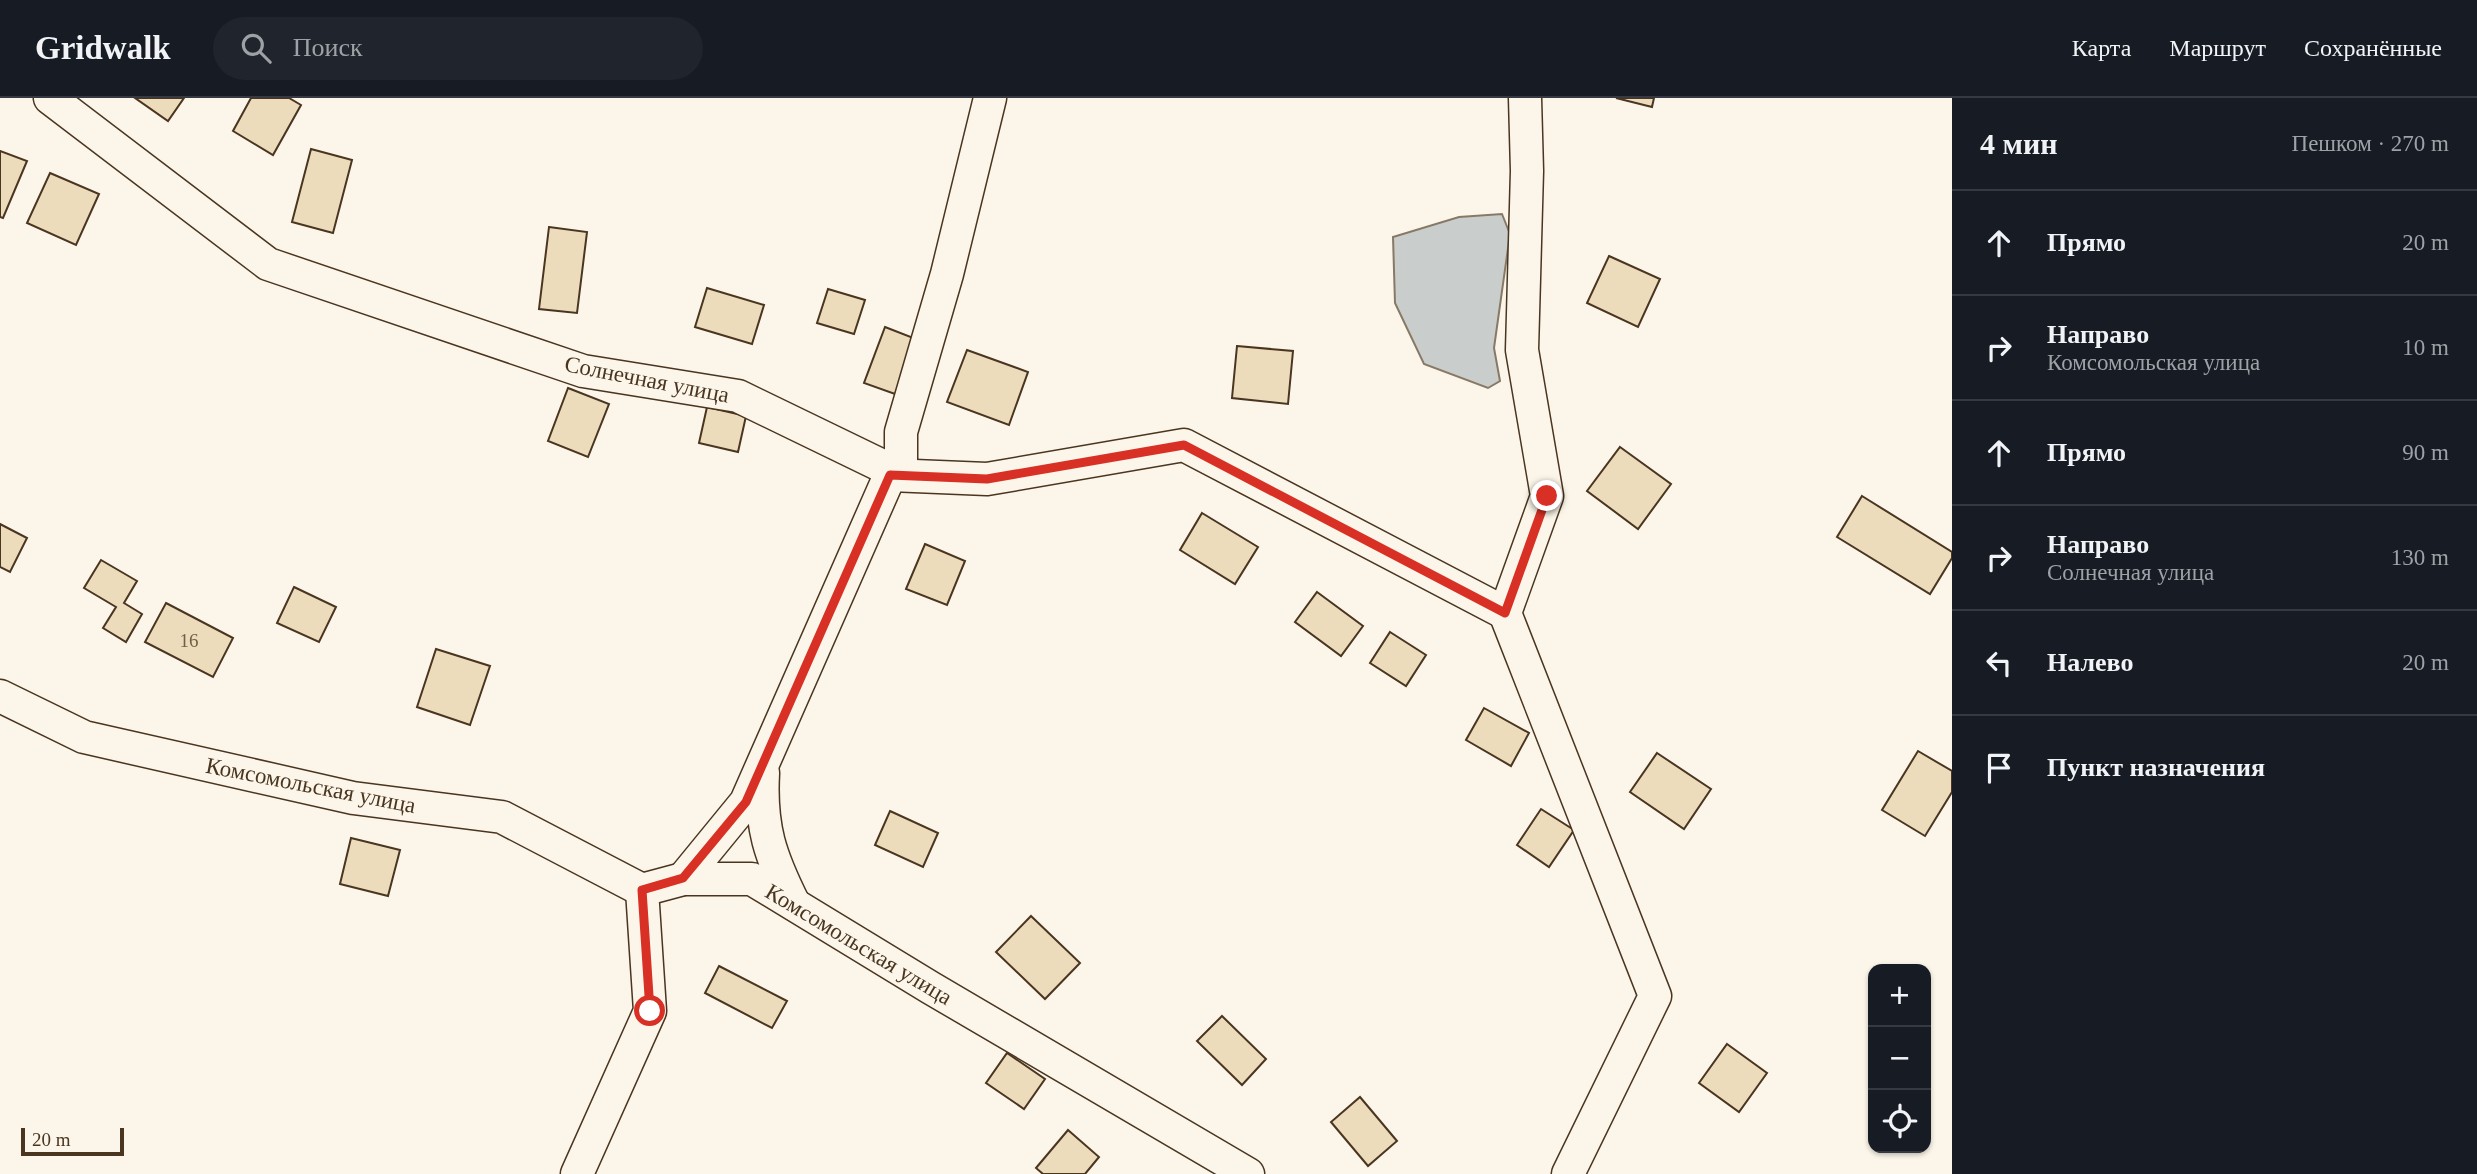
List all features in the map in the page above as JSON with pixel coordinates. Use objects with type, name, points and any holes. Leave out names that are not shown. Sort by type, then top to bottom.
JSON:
[{"type":"street","name":"Солнечная улица","points":[[50,98],[268,264],[583,371],[738,396],[901,475],[987,479],[1184,445],[1505,613]]},
{"type":"street","points":[[683,878],[746,802],[890,475],[901,475],[901,432],[947,274],[990,98]]},
{"type":"street","points":[[1525,98],[1527,171],[1522,350],[1547,496],[1505,613],[1655,996],[1568,1174]]},
{"type":"street","name":"Комсомольская улица","points":[[0,696],[84,737],[353,798],[502,817],[642,890],[683,878],[752,878],[931,988],[1248,1174]]},
{"type":"street","points":[[764,761],[761,807],[773,862],[794,904]]},
{"type":"street","points":[[577,1174],[650,1011],[642,890]]},
{"type":"shaded area","points":[[1502,214],[1510,234],[1494,348],[1500,381],[1488,388],[1424,364],[1395,303],[1393,237],[1459,217]]},
{"type":"building","points":[[135,98],[184,98],[168,121]]},
{"type":"building","points":[[251,98],[289,98],[301,105],[273,155],[233,131]]},
{"type":"building","points":[[1616,98],[1654,98],[1652,107]]},
{"type":"building","points":[[311,149],[352,160],[333,233],[292,222]]},
{"type":"building","points":[[0,151],[27,161],[3,218],[0,217]]},
{"type":"building","points":[[50,173],[99,194],[76,245],[27,223]]},
{"type":"building","points":[[549,227],[587,232],[577,313],[539,309]]},
{"type":"building","points":[[1609,256],[1660,279],[1638,327],[1587,303]]},
{"type":"building","points":[[707,288],[764,305],[752,344],[695,327]]},
{"type":"building","points":[[828,289],[865,300],[854,334],[817,323]]},
{"type":"building","points":[[885,327],[916,339],[895,394],[864,383]]},
{"type":"building","points":[[1237,346],[1293,351],[1288,404],[1232,398]]},
{"type":"building","points":[[967,350],[1028,372],[1009,425],[947,402]]},
{"type":"building","points":[[568,388],[609,404],[588,457],[548,441]]},
{"type":"building","points":[[707,407],[746,416],[738,452],[699,443]]},
{"type":"building","points":[[1620,447],[1671,484],[1638,529],[1587,491]]},
{"type":"building","points":[[1862,496],[1952,552],[1952,558],[1930,594],[1837,537]]},
{"type":"building","points":[[1202,513],[1258,547],[1235,584],[1180,550]]},
{"type":"building","points":[[0,524],[27,538],[10,572],[0,567]]},
{"type":"building","points":[[925,544],[965,561],[947,605],[906,589]]},
{"type":"building","points":[[101,560],[137,581],[124,603],[142,614],[126,642],[103,628],[116,607],[84,588]]},
{"type":"building","points":[[294,587],[336,607],[319,642],[277,623]]},
{"type":"building","points":[[1317,592],[1363,626],[1341,656],[1295,622]]},
{"type":"building","points":[[166,603],[233,638],[213,677],[145,642]]},
{"type":"building","points":[[1390,632],[1426,655],[1406,686],[1370,663]]},
{"type":"building","points":[[436,649],[490,666],[470,725],[417,707]]},
{"type":"building","points":[[1484,708],[1529,733],[1511,766],[1466,740]]},
{"type":"building","points":[[1918,751],[1952,771],[1952,792],[1925,836],[1882,810]]},
{"type":"building","points":[[1657,753],[1711,789],[1684,829],[1630,792]]},
{"type":"building","points":[[1541,809],[1574,830],[1549,867],[1517,845]]},
{"type":"building","points":[[890,811],[938,833],[923,867],[875,845]]},
{"type":"building","points":[[351,838],[400,850],[388,896],[340,884]]},
{"type":"building","points":[[1031,916],[1080,963],[1045,999],[996,952]]},
{"type":"building","points":[[719,966],[787,1001],[772,1028],[705,993]]},
{"type":"building","points":[[1222,1016],[1266,1059],[1242,1085],[1197,1041]]},
{"type":"building","points":[[1727,1044],[1767,1073],[1739,1112],[1699,1083]]},
{"type":"building","points":[[1007,1053],[1045,1079],[1024,1109],[986,1083]]},
{"type":"building","points":[[1360,1097],[1397,1141],[1368,1166],[1331,1122]]},
{"type":"building","points":[[1068,1130],[1099,1157],[1085,1174],[1043,1174],[1036,1168]]},
{"type":"route","points":[[650,1011],[642,890],[683,878],[746,802],[890,475],[987,479],[1184,445],[1505,613],[1547,496]]}]
